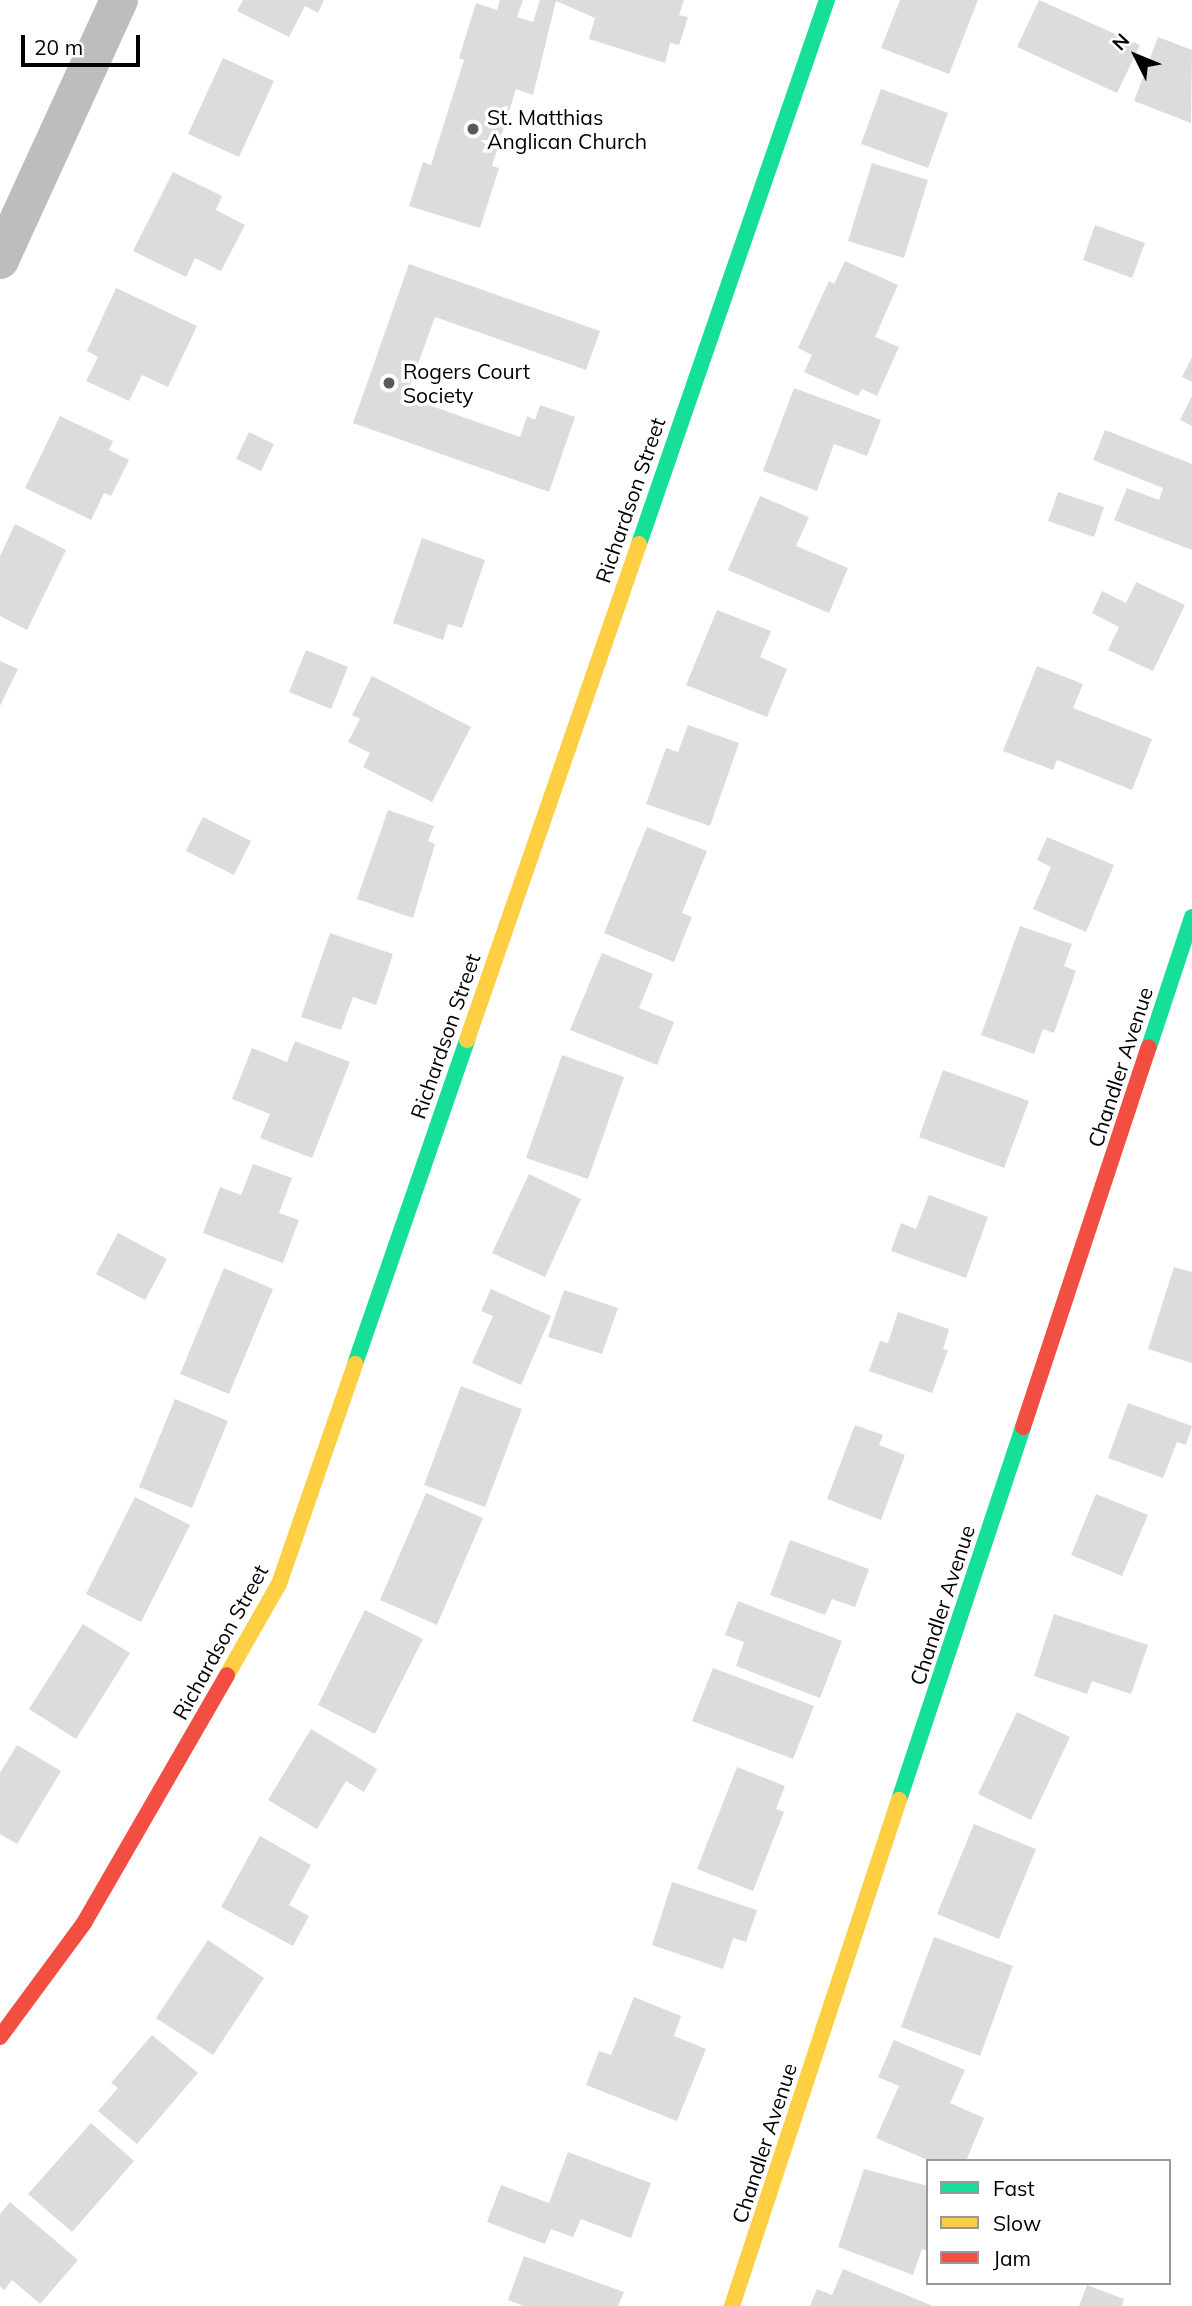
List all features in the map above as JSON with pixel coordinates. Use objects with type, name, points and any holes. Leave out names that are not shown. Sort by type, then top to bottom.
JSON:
[{"type":"street","points":[[0,260],[119,0]]},
{"type":"street","name":"Richardson Street","points":[[0,2037],[84,1923],[279,1584],[827,0]]},
{"type":"street","name":"Chandler Avenue","points":[[732,2306],[1192,917]]},
{"type":"building","points":[[243,0],[324,0],[318,13],[305,6],[289,37],[237,11]]},
{"type":"building","name":"St. Matthias Anglican Church","points":[[500,0],[523,0],[517,17],[533,22],[540,0],[684,0],[679,15],[688,17],[679,45],[670,43],[665,63],[589,39],[595,18],[556,1],[533,95],[516,89],[492,166],[499,168],[480,228],[409,206],[423,162],[431,165],[464,60],[459,58],[476,3],[497,10]]},
{"type":"building","points":[[900,0],[978,0],[949,74],[881,48]]},
{"type":"building","points":[[1039,0],[1140,45],[1117,93],[1017,47]]},
{"type":"building","points":[[1158,37],[1192,50],[1191,123],[1134,101]]},
{"type":"building","points":[[223,58],[274,81],[239,157],[188,134]]},
{"type":"building","points":[[881,89],[948,113],[928,168],[861,144]]},
{"type":"building","points":[[872,163],[928,180],[904,258],[848,241]]},
{"type":"building","points":[[173,172],[222,196],[216,210],[245,225],[221,271],[195,258],[186,277],[133,251]]},
{"type":"building","points":[[1095,225],[1145,243],[1132,278],[1083,260]]},
{"type":"building","points":[[845,261],[898,285],[875,337],[899,347],[877,396],[862,389],[858,396],[804,372],[812,355],[798,348],[829,281],[834,284]]},
{"type":"building","name":"Rogers Court Society","points":[[409,264],[600,331],[586,370],[435,317],[406,397],[520,437],[527,416],[535,420],[540,405],[575,417],[549,492],[353,423]]},
{"type":"building","points":[[116,288],[197,326],[168,387],[142,375],[129,401],[86,381],[98,357],[87,351]]},
{"type":"building","points":[[1192,357],[1192,382],[1182,377]]},
{"type":"building","points":[[794,388],[881,420],[867,456],[834,444],[817,491],[763,471]]},
{"type":"building","points":[[1192,396],[1192,426],[1180,420]]},
{"type":"building","points":[[60,416],[113,441],[109,450],[129,460],[111,496],[104,493],[91,520],[25,488]]},
{"type":"building","points":[[1105,430],[1192,464],[1192,550],[1114,520],[1127,488],[1159,500],[1163,488],[1093,460]]},
{"type":"building","points":[[249,432],[274,444],[261,471],[236,459]]},
{"type":"building","points":[[1058,492],[1104,507],[1094,537],[1048,521]]},
{"type":"building","points":[[760,496],[809,517],[796,546],[848,568],[829,613],[728,570]]},
{"type":"building","points":[[15,524],[66,550],[27,630],[0,616],[0,556]]},
{"type":"building","points":[[422,538],[485,560],[462,628],[448,624],[443,640],[393,623]]},
{"type":"building","points":[[1136,582],[1185,605],[1153,671],[1108,650],[1119,627],[1092,613],[1102,591],[1126,603]]},
{"type":"building","points":[[717,610],[771,631],[760,657],[787,669],[767,717],[686,685]]},
{"type":"building","points":[[306,650],[348,667],[331,709],[289,692]]},
{"type":"building","points":[[0,661],[18,669],[0,706]]},
{"type":"building","points":[[1037,666],[1083,684],[1073,708],[1152,739],[1132,790],[1057,760],[1053,770],[1003,751]]},
{"type":"building","points":[[372,676],[471,727],[432,802],[363,767],[370,753],[348,742],[360,719],[352,715]]},
{"type":"building","points":[[688,725],[739,743],[710,826],[646,804],[666,748],[678,752]]},
{"type":"building","points":[[388,810],[434,826],[428,841],[435,844],[413,918],[357,899]]},
{"type":"building","points":[[203,817],[251,841],[234,875],[186,851]]},
{"type":"building","points":[[647,827],[707,851],[682,913],[692,917],[674,962],[604,933]]},
{"type":"building","points":[[1047,837],[1114,865],[1086,932],[1033,909],[1051,867],[1037,860]]},
{"type":"building","points":[[1020,926],[1072,944],[1064,966],[1076,971],[1054,1033],[1043,1029],[1034,1054],[981,1035]]},
{"type":"building","points":[[330,933],[393,954],[376,1005],[353,997],[341,1030],[301,1017]]},
{"type":"building","points":[[602,953],[653,974],[639,1008],[674,1022],[657,1065],[570,1030]]},
{"type":"building","points":[[295,1041],[350,1062],[312,1158],[260,1138],[270,1114],[232,1099],[252,1048],[287,1062]]},
{"type":"building","points":[[562,1055],[624,1077],[588,1179],[526,1158]]},
{"type":"building","points":[[943,1070],[1029,1101],[1004,1168],[919,1137]]},
{"type":"building","points":[[253,1164],[292,1178],[279,1213],[299,1220],[283,1263],[203,1233],[220,1187],[241,1195]]},
{"type":"building","points":[[529,1174],[581,1199],[545,1277],[492,1253]]},
{"type":"building","points":[[929,1195],[988,1217],[966,1278],[891,1251],[901,1223],[916,1229]]},
{"type":"building","points":[[118,1233],[167,1259],[145,1300],[96,1274]]},
{"type":"building","points":[[1174,1267],[1192,1272],[1192,1363],[1148,1349]]},
{"type":"building","points":[[224,1268],[273,1289],[229,1394],[180,1374]]},
{"type":"building","points":[[491,1289],[551,1316],[521,1385],[472,1363],[493,1316],[481,1311]]},
{"type":"building","points":[[564,1290],[618,1308],[602,1354],[548,1337]]},
{"type":"building","points":[[898,1312],[949,1329],[943,1349],[948,1350],[932,1393],[869,1371],[880,1341],[888,1343]]},
{"type":"building","points":[[461,1386],[522,1409],[485,1507],[424,1485]]},
{"type":"building","points":[[175,1399],[228,1421],[192,1508],[139,1487]]},
{"type":"building","points":[[1128,1403],[1192,1426],[1186,1445],[1177,1442],[1163,1478],[1108,1458]]},
{"type":"building","points":[[855,1425],[883,1435],[879,1445],[905,1455],[881,1520],[827,1499]]},
{"type":"building","points":[[426,1493],[483,1518],[437,1625],[380,1600]]},
{"type":"building","points":[[1096,1494],[1148,1515],[1122,1576],[1071,1555]]},
{"type":"building","points":[[135,1497],[190,1525],[141,1622],[86,1594]]},
{"type":"building","points":[[790,1540],[869,1569],[855,1607],[832,1599],[825,1615],[770,1595]]},
{"type":"building","points":[[738,1601],[842,1641],[820,1698],[736,1666],[744,1642],[725,1635]]},
{"type":"building","points":[[365,1610],[423,1639],[375,1734],[318,1705]]},
{"type":"building","points":[[1054,1614],[1148,1645],[1131,1694],[1092,1681],[1087,1694],[1034,1676]]},
{"type":"building","points":[[83,1624],[130,1653],[76,1739],[29,1709]]},
{"type":"building","points":[[713,1668],[814,1706],[793,1759],[692,1721]]},
{"type":"building","points":[[1017,1712],[1070,1737],[1031,1820],[978,1794]]},
{"type":"building","points":[[311,1729],[377,1769],[364,1792],[346,1781],[317,1829],[268,1800]]},
{"type":"building","points":[[17,1745],[61,1771],[17,1844],[0,1834],[0,1773]]},
{"type":"building","points":[[737,1767],[785,1786],[776,1809],[784,1812],[753,1891],[697,1869]]},
{"type":"building","points":[[974,1824],[1036,1849],[999,1939],[937,1914]]},
{"type":"building","points":[[260,1836],[311,1865],[289,1905],[309,1916],[293,1946],[221,1907]]},
{"type":"building","points":[[672,1882],[757,1910],[746,1942],[733,1938],[723,1969],[652,1945]]},
{"type":"building","points":[[934,1937],[1013,1966],[980,2056],[901,2027]]},
{"type":"building","points":[[208,1940],[264,1978],[213,2055],[156,2018]]},
{"type":"building","points":[[634,1997],[681,2016],[674,2036],[706,2049],[677,2121],[586,2085],[599,2051],[611,2055]]},
{"type":"building","points":[[152,2035],[198,2073],[137,2144],[98,2111],[118,2088],[111,2083]]},
{"type":"building","points":[[894,2040],[965,2070],[950,2103],[984,2118],[967,2159],[926,2159],[876,2138],[899,2086],[878,2077]]},
{"type":"building","points":[[91,2123],[134,2161],[72,2232],[28,2194]]},
{"type":"building","points":[[568,2152],[651,2183],[631,2238],[581,2219],[573,2237],[551,2229],[545,2244],[487,2222],[501,2185],[549,2203]]},
{"type":"building","points":[[864,2169],[926,2185],[926,2250],[922,2249],[913,2275],[838,2247]]},
{"type":"building","points":[[10,2202],[78,2260],[40,2304],[12,2280],[4,2290],[0,2286],[0,2214]]},
{"type":"building","points":[[524,2256],[624,2292],[618,2306],[524,2306],[508,2300]]},
{"type":"building","points":[[843,2269],[933,2306],[810,2306],[817,2289],[832,2295]]},
{"type":"building","points":[[1087,2285],[1124,2299],[1122,2306],[1079,2306]]},
{"type":"traffic: fast","points":[[639,544],[827,0]]},
{"type":"traffic: fast","points":[[1149,1047],[1192,917]]},
{"type":"traffic: fast","points":[[355,1364],[467,1040]]},
{"type":"traffic: fast","points":[[899,1800],[1023,1427]]},
{"type":"traffic: slow","points":[[467,1040],[639,544]]},
{"type":"traffic: slow","points":[[227,1675],[279,1584],[355,1364]]},
{"type":"traffic: slow","points":[[732,2306],[899,1800]]},
{"type":"traffic: jam","points":[[1023,1427],[1149,1047]]},
{"type":"traffic: jam","points":[[0,2037],[84,1923],[227,1675]]},
{"type":"place","name":"St. Matthias Anglican Church","points":[[473,129]]},
{"type":"place","name":"Rogers Court Society","points":[[389,383]]}]
